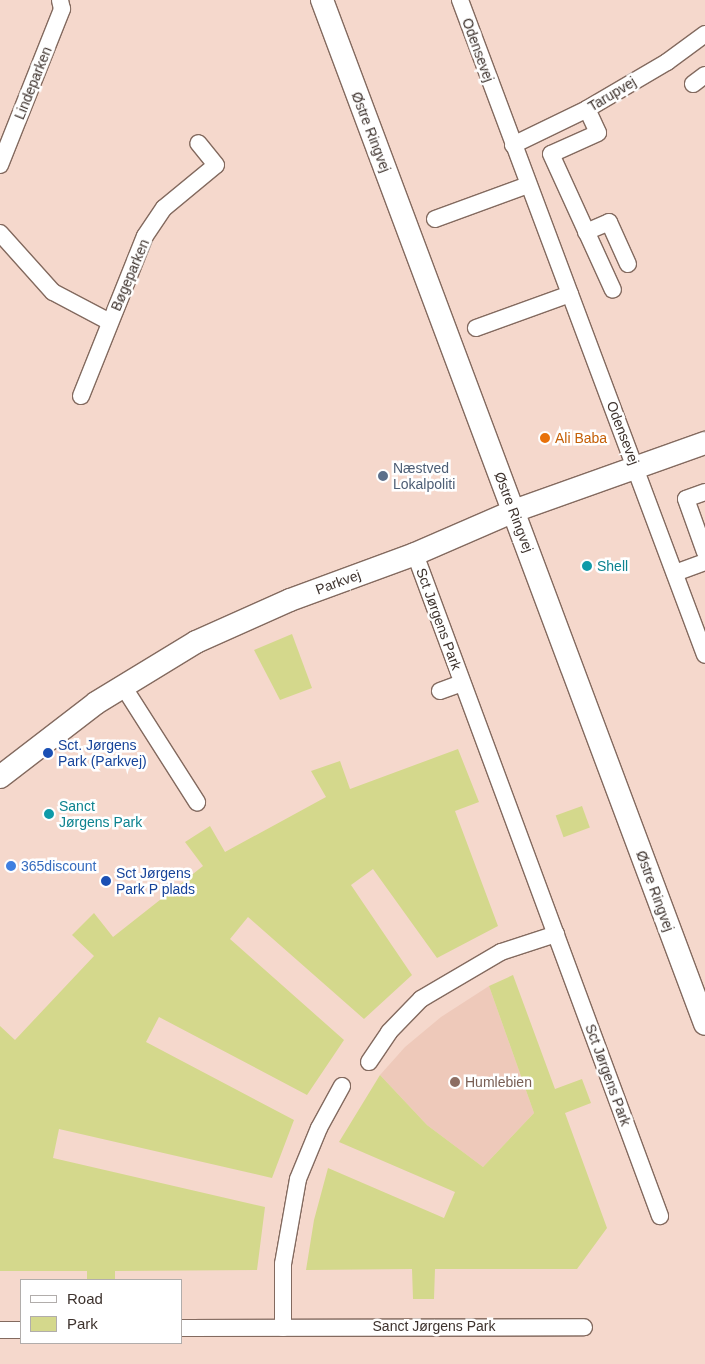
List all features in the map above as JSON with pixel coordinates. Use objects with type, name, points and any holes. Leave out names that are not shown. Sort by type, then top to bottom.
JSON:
[{"type":"street","name":"Lindeparken","points":[[0,165],[62,9],[60,0]]},
{"type":"street","name":"Østre Ringvej","points":[[322,0],[705,1024]]},
{"type":"street","name":"Odensevej","points":[[460,0],[705,654]]},
{"type":"street","name":"Tarupvej","points":[[513,144],[587,109],[667,62],[705,34]]},
{"type":"street","points":[[587,109],[598,133],[550,154],[613,290]]},
{"type":"street","name":"Bøgeparken","points":[[81,396],[145,236],[164,208],[216,165],[198,142]]},
{"type":"street","points":[[434,218],[528,184]]},
{"type":"street","points":[[586,232],[609,222],[628,264]]},
{"type":"street","name":"Bøgeparken","points":[[0,233],[53,292],[110,322]]},
{"type":"street","points":[[476,328],[570,294]]},
{"type":"street","name":"Parkvej","points":[[0,777],[96,702],[196,642],[290,600],[415,554],[514,511],[637,469],[705,443]]},
{"type":"street","points":[[705,492],[686,499],[705,552]]},
{"type":"street","name":"Sct Jørgens Park","points":[[415,554],[660,1216]]},
{"type":"street","points":[[675,573],[705,562]]},
{"type":"street","name":"Sct Jørgens Park","points":[[440,691],[462,684]]},
{"type":"street","points":[[123,686],[197,802]]},
{"type":"street","points":[[369,1062],[389,1032],[421,999],[501,952],[556,934]]},
{"type":"street","points":[[283,1328],[283,1264],[298,1179],[318,1128],[342,1086]]},
{"type":"street","name":"Sanct Jørgens Park","points":[[182,1328],[584,1327]]},
{"type":"street","points":[[0,1330],[20,1330]]},
{"type":"shaded area","name":"Humlebien","points":[[489,986],[534,1113],[483,1167],[427,1125],[380,1075],[405,1047],[441,1017]]},
{"type":"green space","points":[[292,634],[312,688],[280,700],[254,650]]},
{"type":"green space","points":[[458,749],[479,802],[455,811],[498,926],[437,958],[373,869],[351,885],[412,975],[364,1019],[248,917],[230,939],[344,1040],[307,1095],[159,1017],[146,1042],[294,1120],[272,1178],[59,1129],[53,1158],[265,1207],[257,1270],[115,1271],[115,1279],[87,1279],[87,1271],[0,1271],[0,1026],[15,1040],[94,956],[72,935],[94,913],[113,937],[203,866],[185,842],[210,826],[225,852],[326,797],[311,771],[340,761],[350,789]]},
{"type":"green space","points":[[582,806],[590,828],[564,837],[556,816]]},
{"type":"green space","points":[[513,975],[555,1089],[582,1079],[591,1103],[565,1113],[607,1228],[577,1269],[435,1269],[434,1299],[413,1299],[412,1269],[306,1270],[314,1220],[328,1168],[444,1218],[455,1192],[339,1142],[380,1075],[427,1125],[483,1167],[534,1113],[489,986]]},
{"type":"place","name":"Ali Baba","points":[[545,438]]},
{"type":"place","name":"Næstved Lokalpoliti","points":[[383,476]]},
{"type":"place","name":"Shell","points":[[587,566]]},
{"type":"place","name":"Sct. Jørgens Park (Parkvej)","points":[[48,753]]},
{"type":"place","name":"Sanct Jørgens Park","points":[[49,814]]},
{"type":"place","name":"365discount","points":[[11,866]]},
{"type":"place","name":"Sct Jørgens Park P plads","points":[[106,881]]},
{"type":"place","name":"Humlebien","points":[[455,1082]]}]
